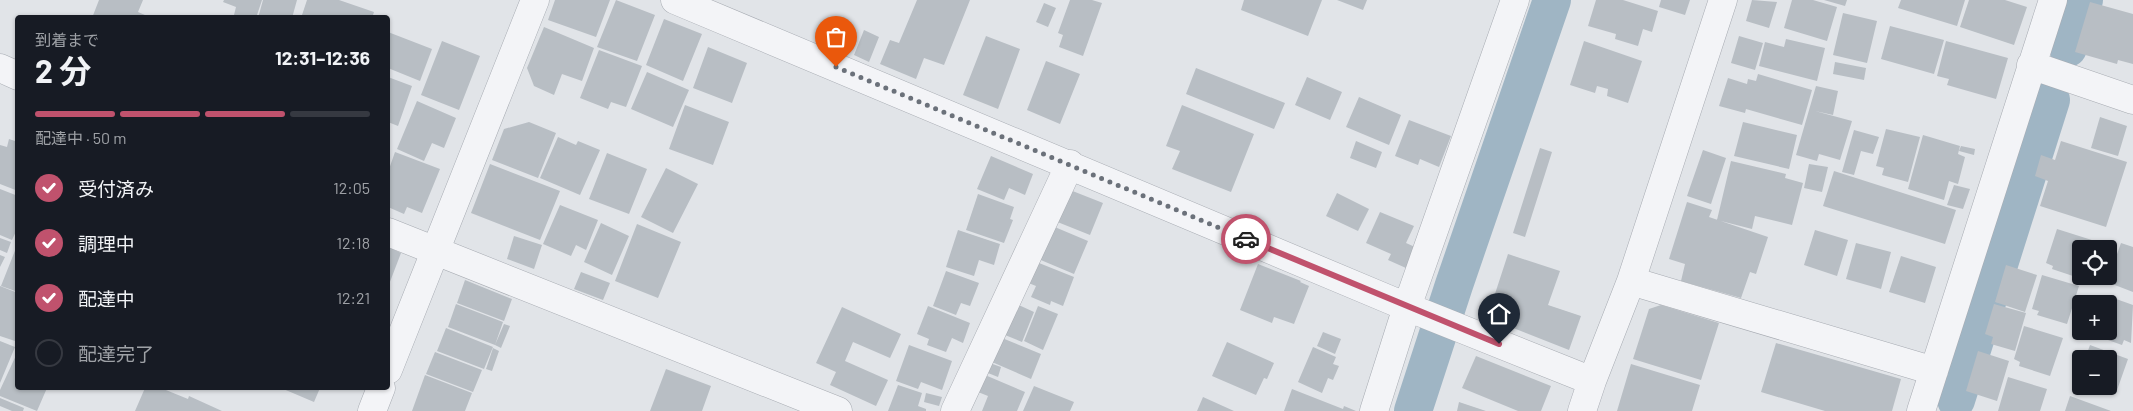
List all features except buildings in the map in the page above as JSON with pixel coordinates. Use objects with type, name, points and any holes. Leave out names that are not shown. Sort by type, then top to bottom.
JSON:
[{"type":"street","points":[[390,365],[535,0]]},
{"type":"street","points":[[675,0],[1070,164],[1407,307],[1592,381]]},
{"type":"street","points":[[1374,411],[1407,307],[1514,0]]},
{"type":"street","points":[[1582,411],[1631,281],[1723,0]]},
{"type":"street","points":[[1921,411],[2053,0]]},
{"type":"street","points":[[2031,65],[2133,100]]},
{"type":"street","points":[[0,68],[15,75]]},
{"type":"street","points":[[955,411],[1070,164]]},
{"type":"street","points":[[390,233],[838,411]]},
{"type":"street","points":[[1631,281],[1934,371]]},
{"type":"street","points":[[372,411],[380,390]]},
{"type":"waterway","points":[[1413,411],[1454,285],[1552,0]]},
{"type":"waterway","points":[[2068,48],[2084,0]]},
{"type":"waterway","points":[[1956,400],[2051,100]]},
{"type":"way so far","points":[[836,67],[1246,239]]},
{"type":"route","points":[[1246,239],[1499,344]]}]
